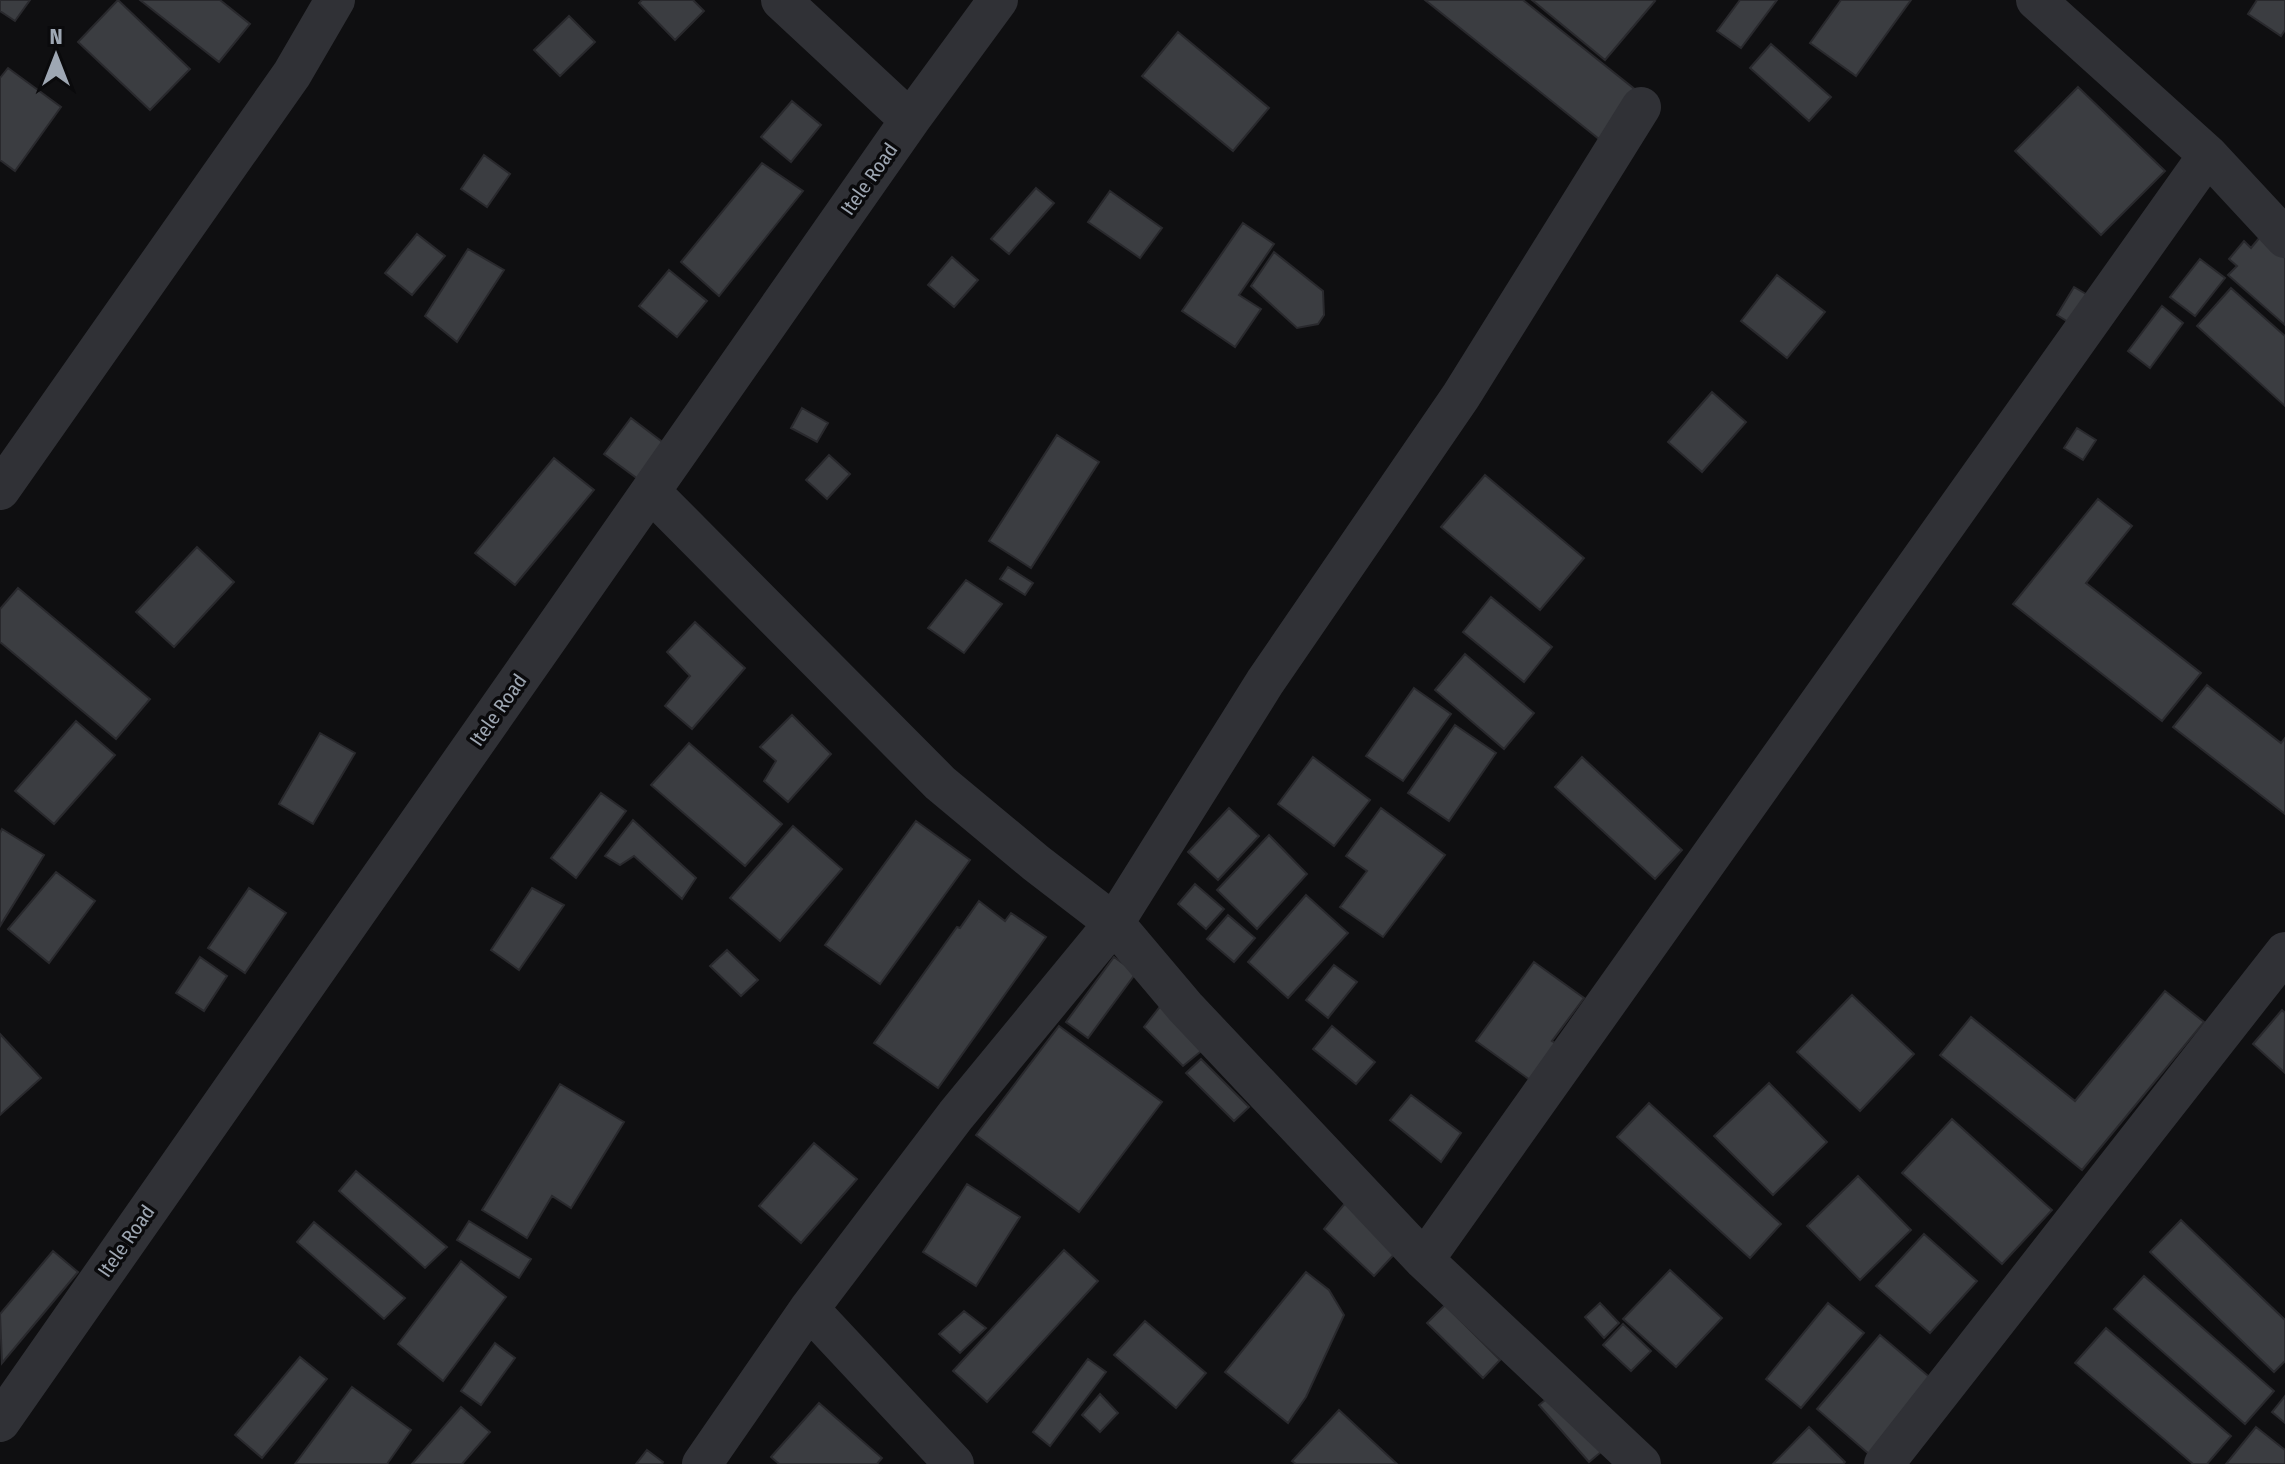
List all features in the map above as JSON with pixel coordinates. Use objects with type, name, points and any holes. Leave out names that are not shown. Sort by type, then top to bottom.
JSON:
[{"type":"street","points":[[0,490],[292,74],[335,0]]},
{"type":"street","points":[[781,0],[910,120]]},
{"type":"street","name":"Itele Road","points":[[3,1408],[651,492],[910,120],[998,0]]},
{"type":"street","points":[[2036,0],[2208,155],[2285,238]]},
{"type":"street","points":[[702,1464],[809,1309],[956,1115],[1114,923],[1265,682],[1461,396],[1641,107]]},
{"type":"street","points":[[1424,1260],[2208,155]]},
{"type":"street","points":[[651,492],[940,783],[1114,923],[1185,1007],[1424,1260],[1641,1464]]},
{"type":"street","points":[[1884,1464],[2285,952]]},
{"type":"street","points":[[809,1309],[954,1464]]},
{"type":"building","points":[[0,0],[30,0],[15,21],[0,11]]},
{"type":"building","points":[[118,0],[190,69],[150,110],[78,42]]},
{"type":"building","points":[[140,0],[220,0],[250,24],[219,62]]},
{"type":"building","points":[[642,0],[693,0],[704,11],[675,40],[639,3]]},
{"type":"building","points":[[1425,0],[1523,0],[1637,91],[1599,139]]},
{"type":"building","points":[[1532,0],[1653,0],[1655,1],[1605,60]]},
{"type":"building","points":[[1740,0],[1777,0],[1741,48],[1717,31]]},
{"type":"building","points":[[1841,0],[1911,0],[1856,76],[1810,43]]},
{"type":"building","points":[[2257,0],[2285,0],[2285,30],[2281,36],[2248,14]]},
{"type":"building","points":[[569,16],[595,42],[560,76],[534,50]]},
{"type":"building","points":[[1178,32],[1269,108],[1233,151],[1142,76]]},
{"type":"building","points":[[1771,44],[1831,97],[1809,121],[1750,68]]},
{"type":"building","points":[[8,68],[61,107],[15,171],[0,160],[0,78]]},
{"type":"building","points":[[2078,87],[2165,171],[2101,235],[2015,151]]},
{"type":"building","points":[[792,101],[821,125],[791,162],[761,137]]},
{"type":"building","points":[[484,155],[510,174],[487,207],[461,189]]},
{"type":"building","points":[[762,163],[803,191],[719,296],[681,262]]},
{"type":"building","points":[[1036,188],[1054,203],[1009,254],[991,239]]},
{"type":"building","points":[[1110,191],[1162,228],[1140,258],[1088,222]]},
{"type":"building","points":[[1243,223],[1274,244],[1239,295],[1261,309],[1235,347],[1182,311]]},
{"type":"building","points":[[417,234],[445,256],[412,295],[385,273]]},
{"type":"building","points":[[2260,237],[2285,258],[2285,325],[2228,275],[2237,266],[2229,259],[2244,241],[2251,248]]},
{"type":"building","points":[[468,249],[504,270],[457,342],[425,316]]},
{"type":"building","points":[[1274,252],[1323,291],[1324,315],[1318,324],[1297,328],[1251,286]]},
{"type":"building","points":[[952,257],[978,280],[954,307],[928,285]]},
{"type":"building","points":[[2200,259],[2225,278],[2195,316],[2170,297]]},
{"type":"building","points":[[669,270],[707,301],[677,337],[639,306]]},
{"type":"building","points":[[1777,275],[1825,312],[1787,358],[1741,321]]},
{"type":"building","points":[[2074,287],[2098,301],[2081,330],[2057,315]]},
{"type":"building","points":[[2231,288],[2285,336],[2285,406],[2197,326]]},
{"type":"building","points":[[2162,306],[2183,323],[2150,368],[2128,351]]},
{"type":"building","points":[[1712,392],[1746,422],[1702,472],[1668,442]]},
{"type":"building","points":[[802,408],[828,423],[817,442],[791,428]]},
{"type":"building","points":[[631,418],[669,447],[642,482],[604,454]]},
{"type":"building","points":[[2077,428],[2096,440],[2083,460],[2064,448]]},
{"type":"building","points":[[1057,435],[1099,462],[1031,568],[989,541]]},
{"type":"building","points":[[829,455],[850,474],[827,499],[806,480]]},
{"type":"building","points":[[554,458],[594,490],[515,585],[475,553]]},
{"type":"building","points":[[1485,475],[1584,558],[1540,610],[1441,527]]},
{"type":"building","points":[[2098,499],[2132,526],[2086,583],[2201,673],[2162,721],[2013,604]]},
{"type":"building","points":[[197,547],[234,582],[174,647],[136,612]]},
{"type":"building","points":[[1008,567],[1033,583],[1025,595],[1000,579]]},
{"type":"building","points":[[966,580],[1002,604],[964,653],[928,628]]},
{"type":"building","points":[[18,588],[150,699],[116,739],[0,642],[0,609]]},
{"type":"building","points":[[1491,597],[1552,647],[1524,682],[1463,632]]},
{"type":"building","points":[[695,622],[745,668],[692,729],[665,706],[690,676],[667,652]]},
{"type":"building","points":[[1465,654],[1534,713],[1504,749],[1435,690]]},
{"type":"building","points":[[2207,685],[2281,743],[2285,738],[2285,814],[2173,727]]},
{"type":"building","points":[[1414,688],[1451,714],[1403,781],[1366,756]]},
{"type":"building","points":[[792,715],[831,754],[788,802],[764,781],[776,761],[760,747]]},
{"type":"building","points":[[76,721],[115,755],[54,824],[15,791]]},
{"type":"building","points":[[1455,725],[1496,753],[1449,821],[1408,793]]},
{"type":"building","points":[[320,733],[355,753],[313,824],[279,804]]},
{"type":"building","points":[[689,743],[782,824],[745,866],[651,785]]},
{"type":"building","points":[[1313,757],[1370,800],[1334,846],[1278,804]]},
{"type":"building","points":[[1582,757],[1682,850],[1655,879],[1555,787]]},
{"type":"building","points":[[601,793],[626,811],[576,878],[551,858]]},
{"type":"building","points":[[1229,808],[1259,836],[1218,880],[1188,852]]},
{"type":"building","points":[[1381,808],[1445,855],[1383,937],[1340,907],[1367,871],[1346,856]]},
{"type":"building","points":[[633,820],[696,878],[682,899],[634,856],[620,865],[605,856]]},
{"type":"building","points":[[916,821],[970,860],[880,984],[825,945]]},
{"type":"building","points":[[793,826],[842,869],[780,941],[730,898]]},
{"type":"building","points":[[2,829],[44,855],[0,926],[0,833]]},
{"type":"building","points":[[1269,835],[1307,874],[1257,929],[1217,890]]},
{"type":"building","points":[[56,872],[95,901],[49,963],[8,929]]},
{"type":"building","points":[[1195,884],[1224,909],[1206,929],[1178,904]]},
{"type":"building","points":[[249,888],[286,913],[245,973],[208,948]]},
{"type":"building","points":[[532,888],[564,905],[519,970],[491,950]]},
{"type":"building","points":[[1306,895],[1348,933],[1288,998],[1248,962]]},
{"type":"building","points":[[979,901],[1005,921],[1011,913],[1046,937],[938,1088],[874,1043]]},
{"type":"building","points":[[1228,915],[1255,938],[1234,962],[1207,939]]},
{"type":"building","points":[[727,950],[758,980],[741,996],[710,966]]},
{"type":"building","points":[[200,957],[227,976],[204,1011],[176,993]]},
{"type":"building","points":[[1114,957],[1136,973],[1088,1038],[1066,1022]]},
{"type":"building","points":[[1534,962],[1584,998],[1552,1041],[1566,1050],[1530,1080],[1476,1041]]},
{"type":"building","points":[[1334,965],[1357,982],[1328,1018],[1306,1000]]},
{"type":"building","points":[[2165,991],[2204,1022],[2082,1170],[1940,1055],[1971,1017],[2075,1101]]},
{"type":"building","points":[[1852,995],[1914,1054],[1860,1111],[1797,1052]]},
{"type":"building","points":[[1162,1004],[1205,1048],[1183,1066],[1144,1027]]},
{"type":"building","points":[[2282,1010],[2285,1013],[2284,1072],[2253,1044]]},
{"type":"building","points":[[1059,1026],[1162,1102],[1079,1212],[976,1135]]},
{"type":"building","points":[[1332,1026],[1375,1062],[1356,1084],[1313,1049]]},
{"type":"building","points":[[0,1034],[41,1078],[0,1115]]},
{"type":"building","points":[[1201,1059],[1249,1107],[1234,1121],[1186,1073]]},
{"type":"building","points":[[1769,1083],[1827,1142],[1773,1195],[1714,1136]]},
{"type":"building","points":[[560,1084],[624,1122],[571,1208],[552,1196],[527,1238],[482,1210]]},
{"type":"building","points":[[1411,1095],[1461,1133],[1441,1162],[1390,1120]]},
{"type":"building","points":[[1649,1103],[1781,1224],[1750,1258],[1617,1137]]},
{"type":"building","points":[[1952,1119],[2052,1210],[2002,1264],[1902,1173]]},
{"type":"building","points":[[814,1143],[857,1179],[801,1243],[759,1206]]},
{"type":"building","points":[[356,1171],[447,1247],[425,1268],[339,1191]]},
{"type":"building","points":[[1858,1176],[1911,1230],[1860,1280],[1807,1226]]},
{"type":"building","points":[[967,1184],[1020,1217],[976,1286],[923,1252]]},
{"type":"building","points":[[1346,1202],[1400,1248],[1374,1276],[1324,1229]]},
{"type":"building","points":[[2181,1220],[2285,1320],[2285,1361],[2274,1372],[2150,1252]]},
{"type":"building","points":[[469,1221],[531,1259],[519,1278],[457,1240]]},
{"type":"building","points":[[314,1222],[405,1298],[384,1319],[297,1242]]},
{"type":"building","points":[[1924,1234],[1977,1281],[1930,1333],[1876,1286]]},
{"type":"building","points":[[1064,1250],[1098,1281],[987,1402],[953,1371]]},
{"type":"building","points":[[53,1251],[78,1272],[2,1363],[0,1314]]},
{"type":"building","points":[[461,1261],[506,1297],[443,1381],[398,1344]]},
{"type":"building","points":[[1670,1270],[1722,1318],[1676,1367],[1623,1319]]},
{"type":"building","points":[[1306,1272],[1329,1290],[1344,1315],[1306,1397],[1288,1423],[1225,1372]]},
{"type":"building","points":[[2144,1276],[2274,1391],[2245,1424],[2114,1309]]},
{"type":"building","points":[[1600,1303],[1619,1323],[1604,1338],[1585,1317]]},
{"type":"building","points":[[1828,1303],[1864,1333],[1801,1408],[1766,1379]]},
{"type":"building","points":[[1445,1305],[1500,1360],[1483,1378],[1427,1323]]},
{"type":"building","points":[[964,1311],[986,1328],[960,1353],[939,1334]]},
{"type":"building","points":[[1145,1321],[1206,1373],[1176,1408],[1114,1355]]},
{"type":"building","points":[[1623,1324],[1651,1351],[1631,1371],[1603,1345]]},
{"type":"building","points":[[2106,1328],[2231,1436],[2207,1464],[2193,1464],[2075,1363]]},
{"type":"building","points":[[1880,1335],[1933,1380],[1869,1454],[1817,1409]]},
{"type":"building","points":[[495,1343],[515,1358],[481,1405],[461,1391]]},
{"type":"building","points":[[300,1357],[327,1379],[262,1458],[235,1435]]},
{"type":"building","points":[[1088,1359],[1106,1372],[1050,1446],[1033,1432]]},
{"type":"building","points":[[352,1387],[411,1430],[387,1464],[295,1464]]},
{"type":"building","points":[[1100,1394],[1118,1413],[1100,1432],[1082,1415]]},
{"type":"building","points":[[1550,1396],[1601,1452],[1589,1462],[1539,1405]]},
{"type":"building","points":[[2285,1396],[2285,1423],[2272,1412]]},
{"type":"building","points":[[819,1403],[882,1458],[877,1464],[779,1464],[771,1457]]},
{"type":"building","points":[[461,1407],[490,1432],[462,1464],[412,1464]]},
{"type":"building","points":[[1339,1410],[1397,1464],[1296,1464],[1292,1461]]},
{"type":"building","points":[[1809,1427],[1845,1462],[1773,1464]]},
{"type":"building","points":[[2256,1427],[2285,1450],[2285,1464],[2226,1464]]},
{"type":"building","points":[[647,1450],[663,1462],[662,1464],[636,1464]]}]
